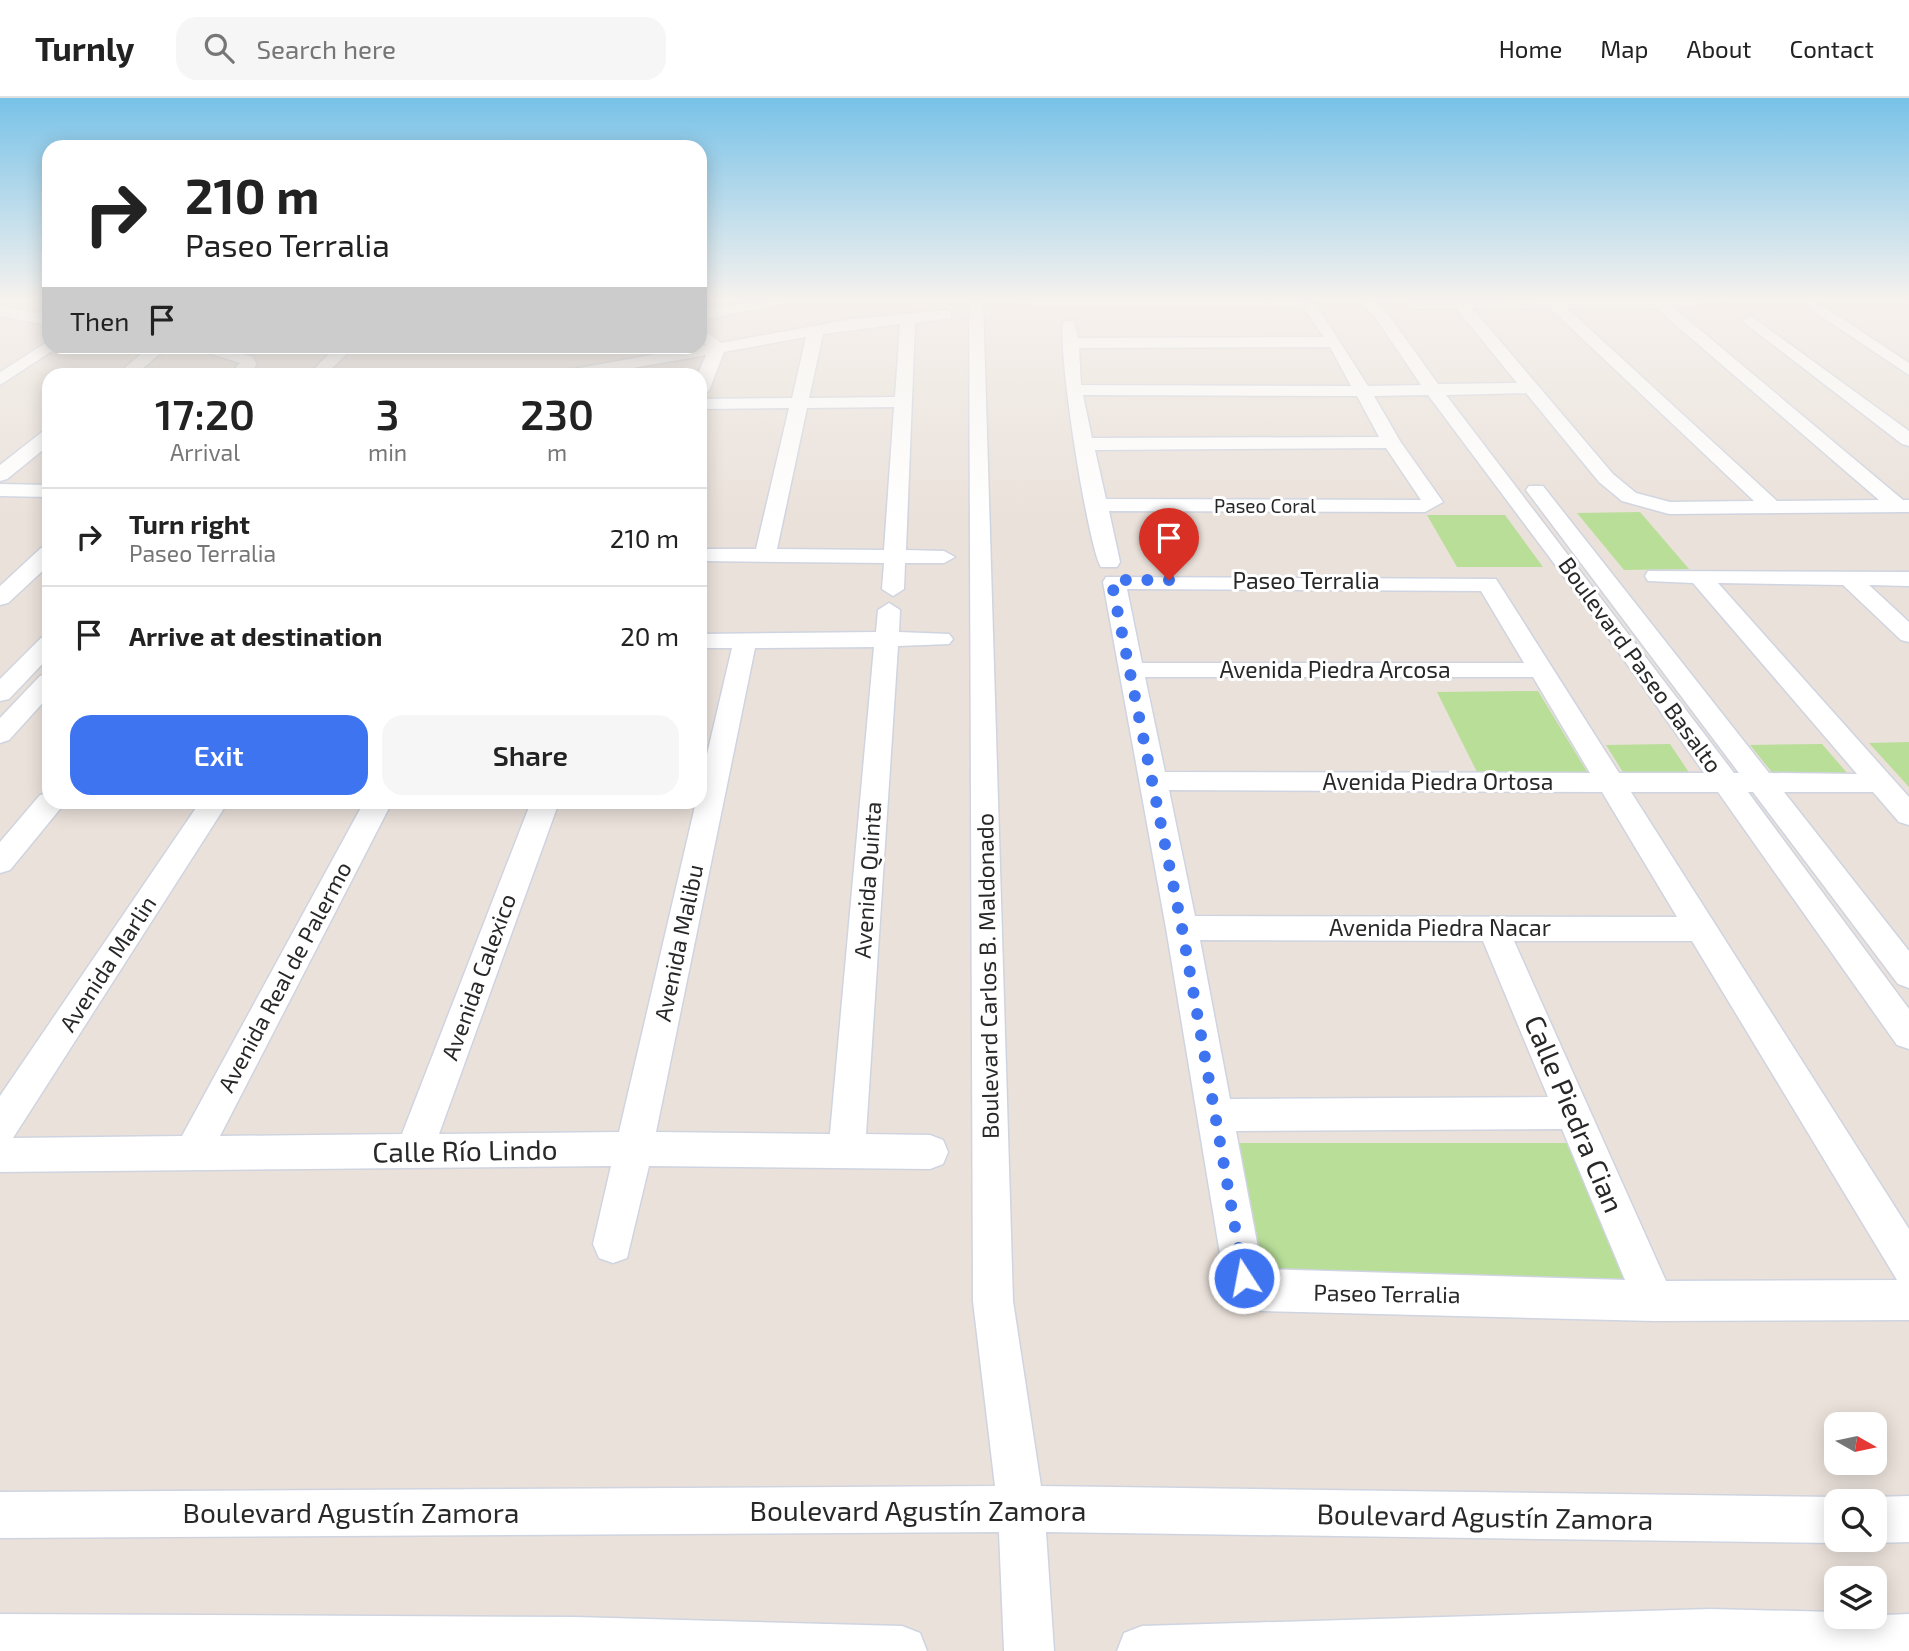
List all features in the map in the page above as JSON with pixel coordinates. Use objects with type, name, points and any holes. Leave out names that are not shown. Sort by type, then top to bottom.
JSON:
[{"type":"street","points":[[765,555],[806,372]]},
{"type":"street","name":"Avenida Quinta","points":[[847,1150],[890,613],[905,372]]},
{"type":"street","name":"Boulevard Carlos B. Maldonado","points":[[977,372],[993,1301],[1021,1509],[1029,1651]]},
{"type":"street","points":[[1072,372],[1082,444],[1109,562]]},
{"type":"street","points":[[1082,444],[1391,442],[1352,372]]},
{"type":"street","name":"Boulevard Paseo Basalto","points":[[1430,372],[1763,782],[1909,975]]},
{"type":"street","name":"Boulevard Paseo Basalto","points":[[1435,372],[1591,597],[1909,1035]]},
{"type":"street","points":[[1517,372],[1606,478],[1635,500],[1687,509],[1904,506]]},
{"type":"street","points":[[1628,372],[1773,508]]},
{"type":"street","points":[[1743,372],[1904,506]]},
{"type":"street","points":[[1819,372],[1909,440]]},
{"type":"street","points":[[1073,390],[1363,391],[1530,388]]},
{"type":"street","points":[[707,404],[903,402]]},
{"type":"street","points":[[0,475],[42,442]]},
{"type":"street","name":"Paseo Coral","points":[[1098,505],[1433,504],[1433,499],[1391,442]]},
{"type":"street","points":[[0,490],[42,491]]},
{"type":"street","points":[[707,555],[944,557]]},
{"type":"street","points":[[0,598],[42,560]]},
{"type":"street","points":[[0,570],[30,571]]},
{"type":"street","points":[[1656,576],[1909,579]]},
{"type":"street","points":[[1699,576],[1909,815]]},
{"type":"street","points":[[1849,578],[1909,635]]},
{"type":"street","name":"Paseo Terralia","points":[[1909,1265],[1485,582],[1117,580],[1112,584],[1182,928],[1244,1278],[1251,1287],[1262,1291],[1654,1301],[1909,1300]]},
{"type":"street","points":[[707,641],[745,641],[890,613],[941,639]]},
{"type":"street","name":"Avenida Malibu","points":[[613,1244],[745,641]]},
{"type":"street","points":[[0,693],[42,650]]},
{"type":"street","name":"Avenida Piedra Arcosa","points":[[1130,670],[1539,670]]},
{"type":"street","points":[[0,733],[42,688]]},
{"type":"street","name":"Avenida Piedra Ortosa","points":[[1151,782],[1881,783]]},
{"type":"street","points":[[0,862],[44,809]]},
{"type":"street","name":"Avenida Marlin","points":[[1,1143],[210,809]]},
{"type":"street","name":"Avenida Real de Palermo","points":[[192,1153],[374,809]]},
{"type":"street","name":"Avenida Calexico","points":[[414,1152],[541,809]]},
{"type":"street","name":"Avenida Piedra Nacar","points":[[1182,928],[1699,929]]},
{"type":"street","name":"Calle Piedra Cian","points":[[1493,928],[1654,1301]]},
{"type":"street","points":[[1213,1115],[1574,1113]]},
{"type":"street","name":"Calle Río Lindo","points":[[1,1143],[192,1153],[633,1149],[930,1152]]},
{"type":"street","name":"Boulevard Agustín Zamora","points":[[0,1515],[1021,1509],[1662,1520],[1824,1520]]},
{"type":"street","points":[[1887,1520],[1909,1520]]},
{"type":"street","points":[[1142,1651],[1710,1634],[1909,1639]]},
{"type":"street","points":[[0,1639],[575,1642],[902,1651]]},
{"type":"green space","points":[[1640,512],[1689,569],[1624,570],[1577,513]]},
{"type":"green space","points":[[1427,515],[1505,515],[1543,567],[1457,567]]},
{"type":"green space","points":[[1538,691],[1589,775],[1479,776],[1437,692]]},
{"type":"green space","points":[[1909,742],[1909,787],[1869,743]]},
{"type":"green space","points":[[1670,744],[1692,777],[1626,777],[1606,745]]},
{"type":"green space","points":[[1822,744],[1854,781],[1779,781],[1750,745]]},
{"type":"green space","points":[[1238,1143],[1569,1143],[1630,1281],[1267,1284]]},
{"type":"route","points":[[1169,580],[1117,580],[1112,584],[1182,928],[1244,1278]]}]
